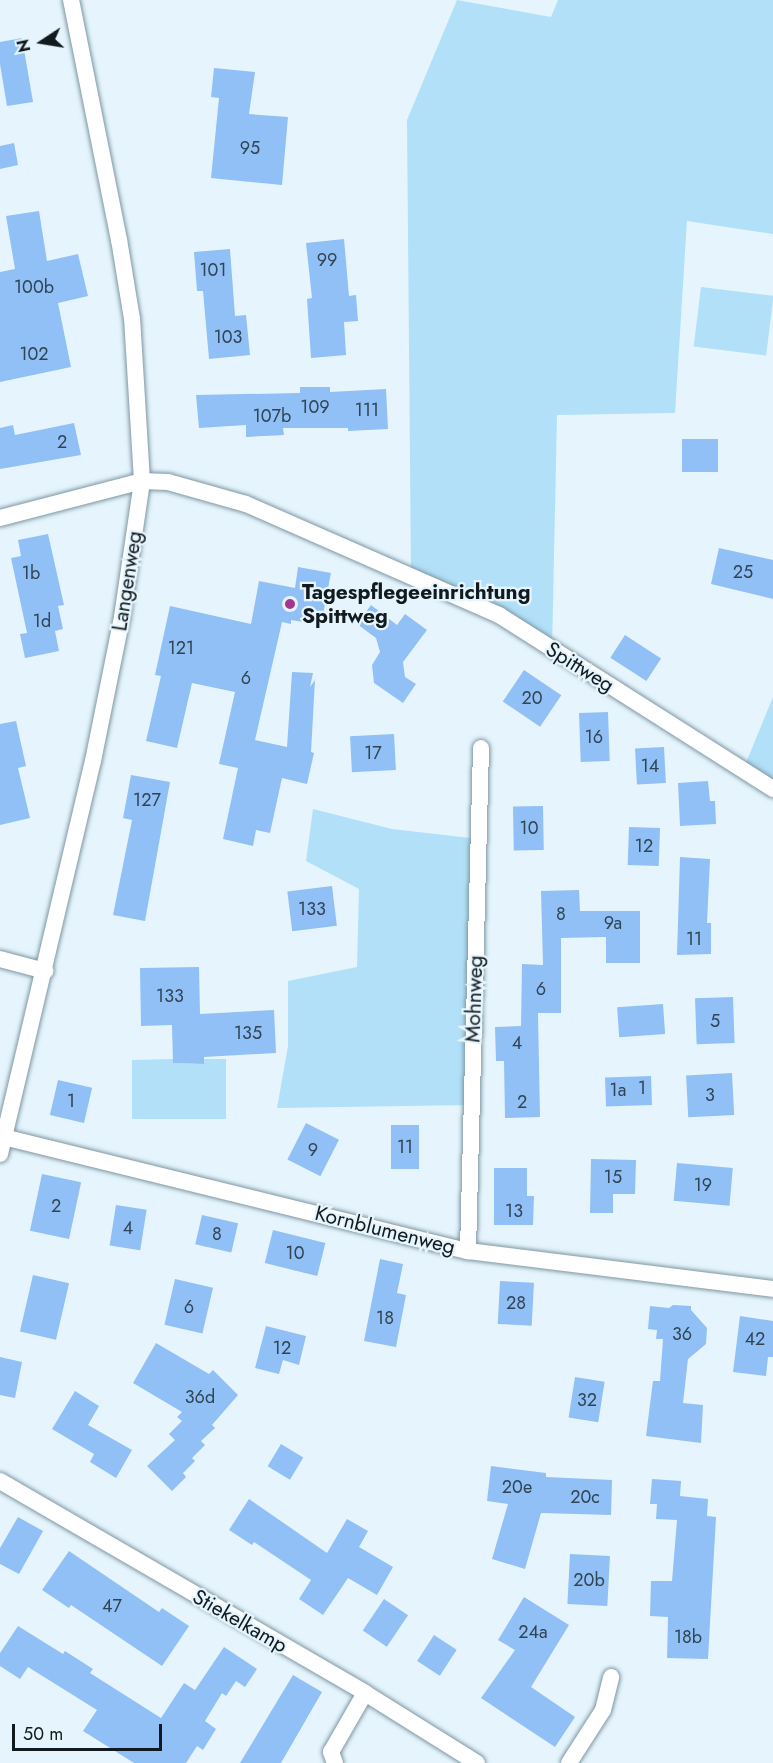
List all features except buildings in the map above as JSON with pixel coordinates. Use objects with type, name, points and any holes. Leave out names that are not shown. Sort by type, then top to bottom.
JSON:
[{"type":"street","name":"Langenweg","points":[[0,1154],[45,971],[110,681],[142,481],[132,319],[119,240],[71,0]]},
{"type":"street","name":"Spittweg","points":[[0,518],[142,481],[168,482],[246,504],[499,615],[773,789]]},
{"type":"street","name":"Mohnweg","points":[[468,1251],[481,748]]},
{"type":"street","points":[[0,959],[45,971]]},
{"type":"street","name":"Kornblumenweg","points":[[3,1137],[468,1251],[773,1289]]},
{"type":"street","name":"Stiekelkamp","points":[[0,1481],[365,1693],[477,1763]]},
{"type":"street","points":[[569,1763],[603,1710],[610,1677]]},
{"type":"street","points":[[335,1763],[331,1752],[365,1693]]},
{"type":"shaded area","points":[[457,0],[551,17],[558,0],[773,0],[773,234],[687,221],[675,413],[557,415],[552,649],[411,575],[407,120]]},
{"type":"shaded area","points":[[701,287],[773,296],[766,355],[694,347]]},
{"type":"shaded area","points":[[773,697],[773,789],[743,770]]},
{"type":"shaded area","points":[[313,809],[392,829],[479,839],[471,1105],[277,1108],[288,1046],[288,981],[357,967],[359,889],[306,861]]},
{"type":"shaded area","points":[[173,1059],[173,1063],[204,1064],[204,1059],[226,1059],[226,1119],[132,1119],[132,1060]]},
{"type":"place","name":"Tagespflegeeinrichtung Spittweg","points":[[290,604]]}]
